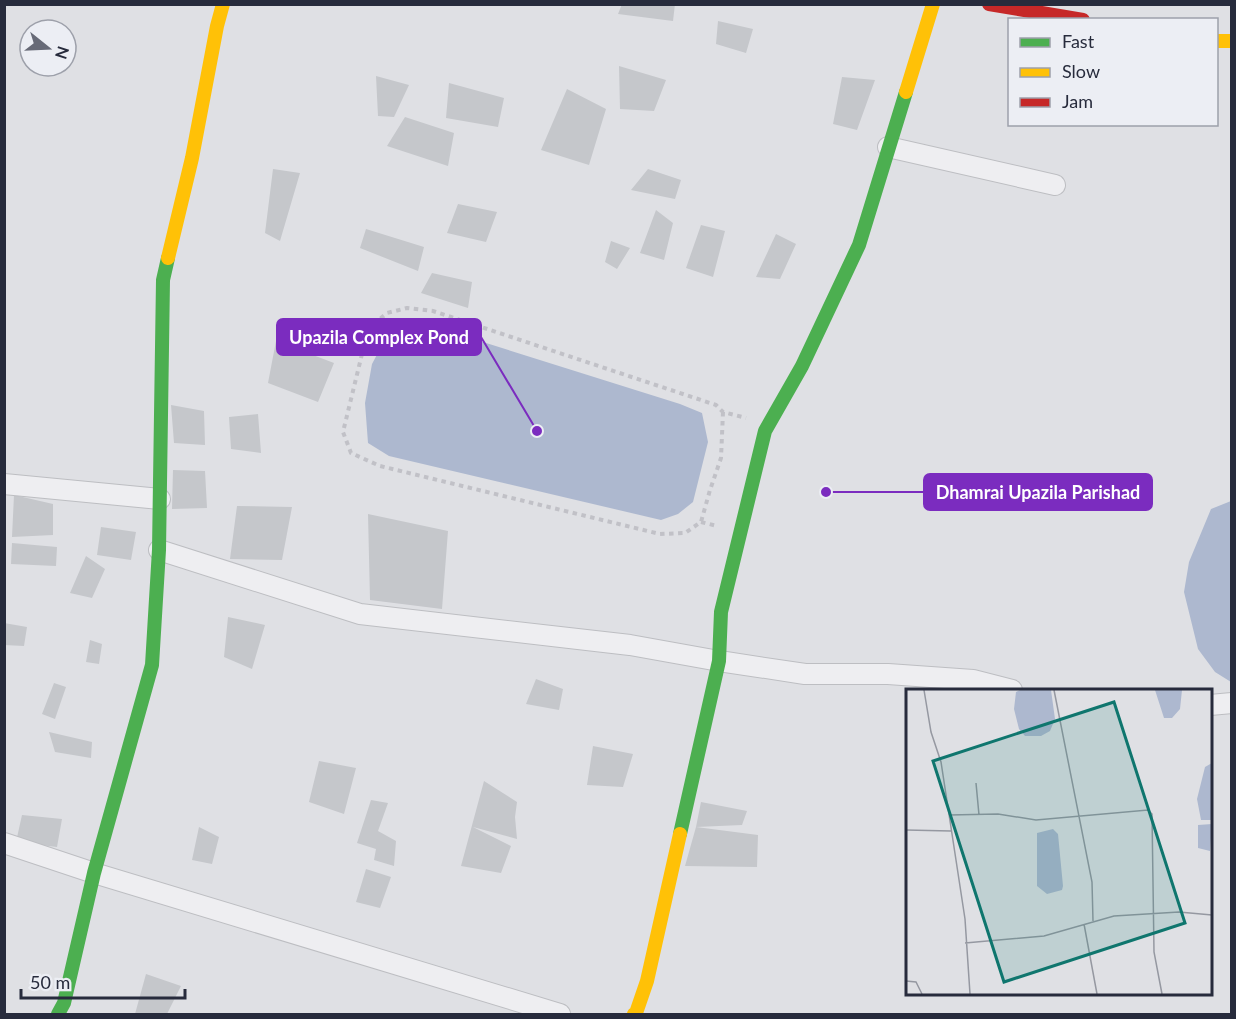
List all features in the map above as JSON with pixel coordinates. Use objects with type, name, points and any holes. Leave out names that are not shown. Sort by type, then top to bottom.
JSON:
[{"type":"street","points":[[58,1014],[64,1003],[94,873],[152,665],[159,550],[163,280],[192,158],[223,4]]},
{"type":"street","points":[[634,1014],[647,981],[718,661],[721,612],[765,431],[802,366],[859,245],[933,4]]},
{"type":"street","points":[[989,4],[1071,18]]},
{"type":"street","points":[[888,147],[1055,185]]},
{"type":"street","points":[[4,484],[160,499]]},
{"type":"street","points":[[159,550],[360,614],[630,645],[805,674],[888,674],[973,680],[1008,689]]},
{"type":"street","points":[[1212,705],[1232,703]]},
{"type":"street","points":[[4,843],[94,873],[560,1014]]},
{"type":"path","points":[[408,308],[433,311],[716,405],[723,412],[721,458],[700,522],[685,533],[660,534],[380,466],[351,453],[343,432],[362,354],[374,324],[387,313],[408,308]]},
{"type":"water","points":[[432,326],[680,404],[702,413],[708,442],[693,502],[678,514],[661,520],[389,456],[368,443],[365,403],[372,364],[380,349],[403,329]]},
{"type":"water","points":[[1231,501],[1231,682],[1215,672],[1198,649],[1184,592],[1189,562],[1211,509]]},
{"type":"building","points":[[622,4],[675,4],[673,21],[618,14]]},
{"type":"building","points":[[718,21],[753,29],[746,53],[716,44]]},
{"type":"building","points":[[619,66],[666,80],[654,111],[620,109]]},
{"type":"building","points":[[376,76],[409,85],[394,117],[378,116]]},
{"type":"building","points":[[842,77],[875,80],[857,130],[833,124]]},
{"type":"building","points":[[449,83],[504,98],[498,127],[446,118]]},
{"type":"building","points":[[567,89],[606,109],[589,165],[541,150]]},
{"type":"building","points":[[405,117],[454,133],[448,166],[387,146]]},
{"type":"building","points":[[273,169],[300,173],[280,241],[265,233]]},
{"type":"building","points":[[648,169],[681,180],[675,199],[631,190]]},
{"type":"building","points":[[458,204],[497,212],[486,242],[447,233]]},
{"type":"building","points":[[656,210],[673,223],[664,260],[640,253]]},
{"type":"building","points":[[701,225],[725,231],[713,277],[686,268]]},
{"type":"building","points":[[366,229],[424,247],[418,271],[360,248]]},
{"type":"building","points":[[776,234],[796,244],[780,279],[756,277]]},
{"type":"building","points":[[611,241],[630,248],[617,269],[605,262]]},
{"type":"building","points":[[432,273],[472,282],[468,308],[421,293]]},
{"type":"building","points":[[276,341],[334,363],[318,402],[268,383]]},
{"type":"building","points":[[171,405],[204,411],[205,445],[174,443]]},
{"type":"building","points":[[258,414],[261,453],[231,449],[229,417]]},
{"type":"building","points":[[173,470],[205,471],[207,508],[172,509]]},
{"type":"building","points":[[14,495],[53,504],[53,535],[12,537]]},
{"type":"building","points":[[237,506],[292,507],[282,560],[230,559]]},
{"type":"building","points":[[368,514],[448,531],[442,609],[370,600]]},
{"type":"building","points":[[101,527],[136,532],[131,560],[97,555]]},
{"type":"building","points":[[12,543],[57,547],[56,566],[11,564]]},
{"type":"building","points":[[86,556],[105,569],[92,598],[70,593]]},
{"type":"building","points":[[228,617],[265,625],[252,669],[224,657]]},
{"type":"building","points":[[4,623],[27,627],[24,646],[4,645]]},
{"type":"building","points":[[90,640],[102,644],[99,664],[86,662]]},
{"type":"building","points":[[536,679],[563,689],[559,710],[526,704]]},
{"type":"building","points":[[54,683],[66,687],[55,719],[42,714]]},
{"type":"building","points":[[49,732],[92,742],[91,758],[55,752]]},
{"type":"building","points":[[593,746],[633,754],[623,787],[587,785]]},
{"type":"building","points":[[319,761],[356,768],[344,814],[309,802]]},
{"type":"building","points":[[484,781],[517,802],[515,817],[517,839],[473,827],[511,846],[501,873],[461,866]]},
{"type":"building","points":[[371,800],[388,803],[378,831],[396,841],[394,866],[374,860],[376,849],[357,843]]},
{"type":"building","points":[[701,802],[747,811],[742,825],[696,827]]},
{"type":"building","points":[[22,815],[62,819],[57,847],[16,842]]},
{"type":"building","points":[[199,827],[219,837],[212,864],[192,860]]},
{"type":"building","points":[[696,827],[758,835],[757,867],[685,866]]},
{"type":"building","points":[[366,869],[391,877],[380,908],[356,902]]},
{"type":"building","points":[[146,974],[181,986],[167,1014],[135,1014]]},
{"type":"traffic: fast","points":[[680,834],[719,661],[721,612],[765,431],[802,366],[859,245],[906,92]]},
{"type":"traffic: fast","points":[[58,1014],[64,1003],[94,873],[152,665],[159,550],[163,280],[168,258]]},
{"type":"traffic: slow","points":[[168,258],[192,158],[223,4]]},
{"type":"traffic: slow","points":[[906,92],[933,4]]},
{"type":"traffic: slow","points":[[1218,41],[1232,41]]},
{"type":"traffic: slow","points":[[634,1014],[647,981],[680,834]]},
{"type":"traffic: jam","points":[[989,4],[1071,18]]},
{"type":"place","name":"Upazila Complex Pond","points":[[537,431]]},
{"type":"place","name":"Dhamrai Upazila Parishad","points":[[826,492]]}]
